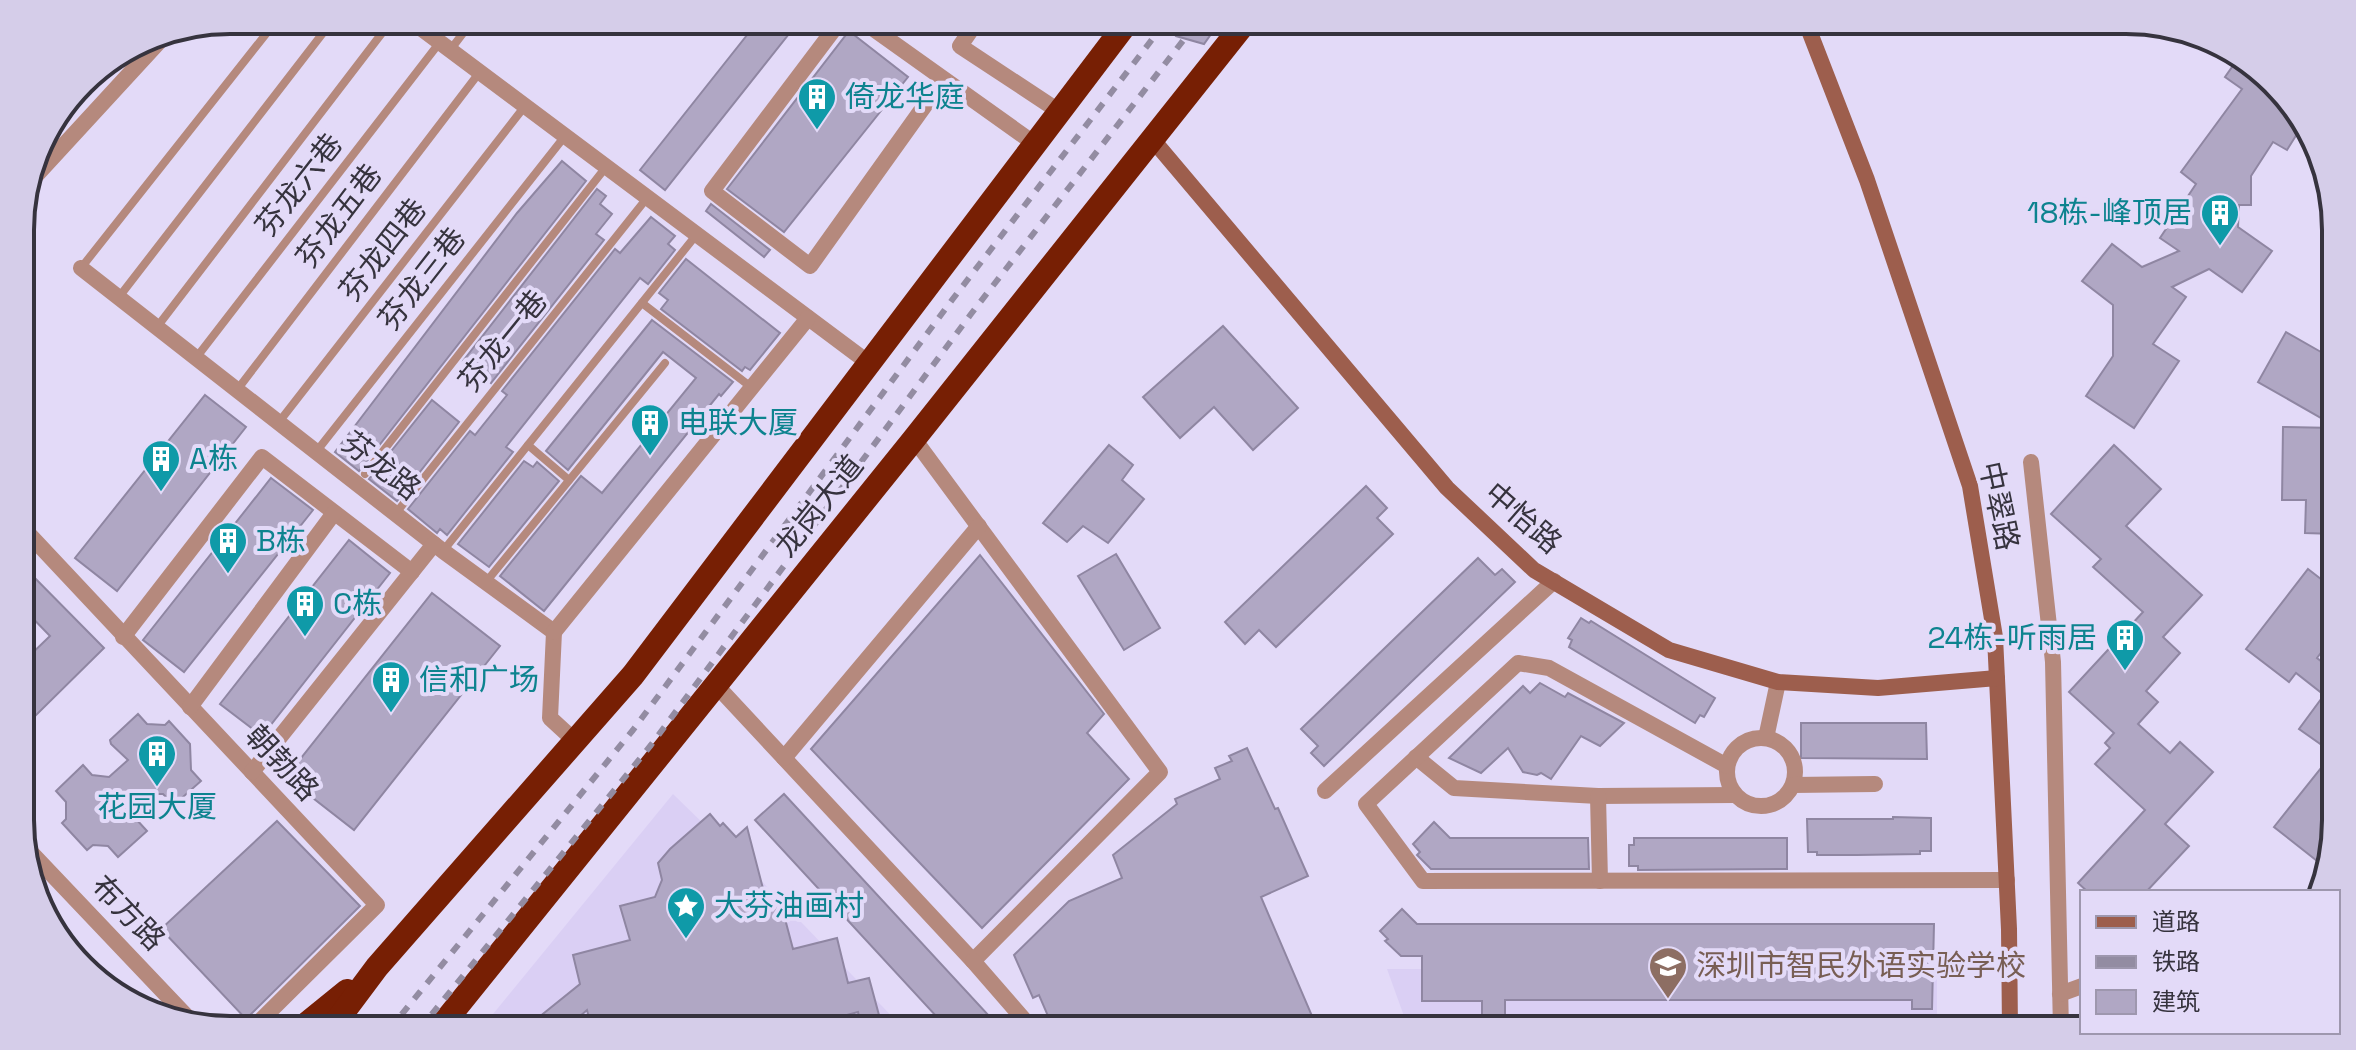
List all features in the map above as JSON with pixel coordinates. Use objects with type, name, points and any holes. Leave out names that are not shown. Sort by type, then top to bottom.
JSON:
[{"type":"highway","name":"龙岗大道","points":[[340,1016],[377,967],[633,675],[1118,34]]},
{"type":"highway","name":"龙岗大道","points":[[449,1016],[1236,34]]},
{"type":"highway","points":[[316,1016],[377,967]]},
{"type":"street","points":[[429,34],[870,364]]},
{"type":"street","points":[[830,34],[712,191],[810,266],[943,80]]},
{"type":"street","points":[[880,34],[1035,144]]},
{"type":"street","points":[[968,34],[960,46],[1060,112]]},
{"type":"street","name":"中翠路","points":[[1810,34],[1867,180],[1970,486],[1995,637],[2007,880],[2010,1016]]},
{"type":"street","points":[[46,165],[150,51]]},
{"type":"street","name":"中怡路","points":[[1153,140],[1447,488],[1534,570],[1669,650],[1778,682],[1878,688],[1997,678]]},
{"type":"street","name":"芬龙路","points":[[81,268],[439,547],[554,632]]},
{"type":"street","points":[[575,741],[550,718],[554,632],[808,318]]},
{"type":"street","points":[[914,439],[1160,772],[973,961]]},
{"type":"street","points":[[123,637],[262,457],[412,572]]},
{"type":"street","points":[[2031,462],[2053,662],[2061,1016]]},
{"type":"street","points":[[190,707],[334,513]]},
{"type":"street","points":[[784,758],[979,526]]},
{"type":"street","name":"朝勃路","points":[[34,540],[377,905],[265,1016]]},
{"type":"street","points":[[252,772],[412,572],[439,547]]},
{"type":"street","points":[[1325,791],[1554,581]]},
{"type":"street","points":[[1727,766],[1549,668],[1518,663],[1366,804],[1423,881],[2007,880]]},
{"type":"street","points":[[1766,738],[1778,682]]},
{"type":"street","points":[[716,685],[1021,1016]]},
{"type":"street","points":[[1766,738],[1786,748],[1796,773],[1785,797],[1770,806],[1759,807],[1745,804],[1735,795],[1726,778],[1727,766],[1739,745],[1752,739],[1766,738]]},
{"type":"street","points":[[1416,757],[1454,788],[1598,796],[1735,795]]},
{"type":"street","points":[[1793,785],[1875,784]]},
{"type":"street","points":[[1598,796],[1600,881]]},
{"type":"street","name":"布方路","points":[[39,861],[180,1009]]},
{"type":"street","points":[[2060,994],[2080,987]]},
{"type":"lane","points":[[81,268],[266,34]]},
{"type":"lane","points":[[119,298],[322,34]]},
{"type":"lane","points":[[157,327],[381,34]]},
{"type":"lane","name":"芬龙六巷","points":[[196,358],[445,46],[458,34]]},
{"type":"lane","name":"芬龙五巷","points":[[237,390],[480,72]]},
{"type":"lane","name":"芬龙四巷","points":[[279,423],[525,106]]},
{"type":"lane","name":"芬龙三巷","points":[[316,452],[565,136]]},
{"type":"lane","points":[[365,474],[606,167]]},
{"type":"lane","name":"芬龙一巷","points":[[396,513],[648,198]]},
{"type":"lane","points":[[439,547],[528,445],[697,234]]},
{"type":"lane","points":[[642,303],[751,387]]},
{"type":"lane","points":[[486,582],[665,363]]},
{"type":"lane","points":[[528,445],[569,480]]},
{"type":"shaded area","name":"大芬油画村","points":[[673,794],[892,1016],[491,1016]]},
{"type":"shaded area","name":"深圳市智民外语实验学校","points":[[1387,969],[1937,970],[1937,1016],[1404,1016]]},
{"type":"building","points":[[748,34],[789,34],[665,190],[640,170]]},
{"type":"building","name":"倚龙华庭","points":[[847,34],[853,34],[908,77],[784,232],[727,189]]},
{"type":"building","points":[[1174,34],[1211,34],[1204,44]]},
{"type":"building","name":"18栋-峰顶居","points":[[2233,66],[2245,75],[2281,111],[2297,134],[2287,150],[2273,142],[2251,176],[2251,205],[2239,205],[2238,227],[2272,251],[2242,292],[2209,269],[2172,287],[2186,297],[2153,344],[2179,361],[2134,428],[2086,396],[2113,356],[2113,305],[2082,281],[2112,244],[2142,267],[2179,251],[2160,238],[2196,184],[2181,172],[2242,89],[2225,77]]},
{"type":"building","points":[[562,161],[586,181],[359,471],[335,452],[517,213]]},
{"type":"building","points":[[597,189],[606,196],[600,204],[612,214],[596,234],[604,240],[491,383],[463,361]]},
{"type":"building","points":[[711,204],[770,250],[764,257],[706,211]]},
{"type":"building","points":[[651,217],[675,236],[668,244],[675,250],[648,284],[640,278],[506,447],[513,452],[447,535],[440,529],[437,533],[408,509],[470,431],[475,435],[507,395],[502,391],[615,249],[620,253]]},
{"type":"building","points":[[686,259],[780,333],[750,370],[745,367],[742,371],[661,309],[668,300],[659,293]]},
{"type":"building","name":"电联大厦","points":[[652,320],[733,382],[721,396],[719,394],[544,611],[500,576],[581,476],[602,493],[696,378],[663,352],[568,470],[546,451]]},
{"type":"building","points":[[1223,326],[1298,408],[1253,450],[1214,407],[1180,438],[1143,397]]},
{"type":"building","points":[[2286,332],[2322,352],[2322,419],[2258,382]]},
{"type":"building","name":"A栋","points":[[205,395],[246,427],[117,591],[75,558]]},
{"type":"building","points":[[432,400],[459,422],[397,501],[369,479]]},
{"type":"building","points":[[2283,427],[2322,428],[2322,534],[2305,533],[2306,500],[2282,500]]},
{"type":"building","points":[[1109,445],[1133,465],[1122,480],[1144,499],[1108,543],[1083,526],[1067,542],[1043,523]]},
{"type":"building","name":"24栋-听雨居","points":[[2114,445],[2161,489],[2126,526],[2202,595],[2163,637],[2180,653],[2146,691],[2158,702],[2138,724],[2170,753],[2180,742],[2213,772],[2165,824],[2189,846],[2148,890],[2086,890],[2078,883],[2145,810],[2095,764],[2110,748],[2105,743],[2114,733],[2069,692],[2143,612],[2093,567],[2101,559],[2051,514]]},
{"type":"building","points":[[524,461],[533,467],[537,462],[559,481],[489,567],[458,544]]},
{"type":"building","name":"B栋","points":[[271,478],[313,510],[184,672],[143,640]]},
{"type":"building","points":[[1366,486],[1387,508],[1377,518],[1393,534],[1276,647],[1259,630],[1245,644],[1225,622]]},
{"type":"building","name":"C栋","points":[[349,540],[390,573],[262,736],[220,704]]},
{"type":"building","points":[[1116,554],[1160,628],[1124,650],[1078,576]]},
{"type":"building","points":[[980,555],[1104,714],[1087,733],[1129,779],[982,928],[811,749]]},
{"type":"building","points":[[1478,558],[1495,575],[1502,569],[1515,582],[1324,766],[1311,753],[1318,746],[1301,729]]},
{"type":"building","points":[[2308,569],[2322,580],[2322,651],[2317,658],[2322,662],[2322,693],[2296,673],[2289,682],[2246,649]]},
{"type":"building","points":[[34,577],[104,648],[34,717],[34,651],[50,636],[34,619]]},
{"type":"building","name":"信和广场","points":[[432,593],[500,646],[354,830],[286,777]]},
{"type":"building","points":[[1581,618],[1589,623],[1591,621],[1715,698],[1704,717],[1700,715],[1695,723],[1569,647],[1572,640],[1568,638]]},
{"type":"building","points":[[1540,683],[1565,697],[1568,693],[1624,723],[1600,746],[1581,736],[1551,779],[1541,773],[1523,772],[1508,748],[1481,773],[1449,758],[1523,686],[1530,693]]},
{"type":"building","points":[[2322,698],[2322,745],[2299,729]]},
{"type":"building","name":"花园大厦","points":[[138,714],[147,724],[165,725],[169,721],[190,744],[191,770],[201,781],[174,805],[163,794],[147,794],[135,805],[136,819],[147,831],[118,857],[108,846],[93,845],[87,850],[62,823],[66,819],[66,802],[56,791],[83,765],[92,775],[109,777],[128,760],[110,740]]},
{"type":"building","points":[[1801,723],[1926,723],[1927,759],[1801,758]]},
{"type":"building","points":[[1247,748],[1308,876],[1261,897],[1312,1016],[1048,1016],[1039,995],[1033,998],[1014,955],[1069,901],[1122,878],[1113,855],[1177,804],[1175,799],[1220,779],[1215,768],[1232,761],[1229,756]]},
{"type":"building","points":[[2322,767],[2322,820],[2317,861],[2274,827]]},
{"type":"building","points":[[784,794],[989,1016],[936,1016],[755,820]]},
{"type":"building","name":"大芬油画村","points":[[710,814],[736,837],[747,827],[767,904],[780,900],[793,949],[837,938],[848,983],[869,978],[879,1016],[859,1016],[858,1012],[843,1016],[588,1016],[587,1010],[580,1016],[540,1016],[580,984],[573,955],[630,940],[620,906],[655,897],[662,880],[658,863]]},
{"type":"building","points":[[1931,818],[1931,851],[1920,851],[1920,854],[1857,855],[1817,855],[1817,852],[1808,852],[1807,819]]},
{"type":"building","points":[[277,821],[360,906],[249,1016],[243,1016],[161,929]]},
{"type":"building","points":[[1434,822],[1450,838],[1588,838],[1589,869],[1431,869],[1417,855],[1420,852],[1413,844]]},
{"type":"building","points":[[1634,838],[1787,838],[1787,869],[1638,870],[1638,866],[1629,866],[1629,845],[1634,845]]},
{"type":"building","points":[[1402,909],[1417,924],[1934,924],[1932,1009],[1912,1009],[1912,1000],[1505,1000],[1505,1016],[1482,1016],[1482,1001],[1422,1001],[1422,956],[1401,956],[1385,941],[1388,939],[1380,931]]},
{"type":"railway","points":[[400,1016],[633,730],[952,300],[1156,34]]},
{"type":"railway","points":[[430,1016],[651,745],[971,314],[1188,34]]},
{"type":"place","name":"倚龙华庭","points":[[817,131]]},
{"type":"place","name":"18栋-峰顶居","points":[[2220,247]]},
{"type":"place","name":"电联大厦","points":[[650,457]]},
{"type":"place","name":"A栋","points":[[161,493]]},
{"type":"place","name":"B栋","points":[[228,575]]},
{"type":"place","name":"C栋","points":[[305,638]]},
{"type":"place","name":"24栋-听雨居","points":[[2125,672]]},
{"type":"place","name":"信和广场","points":[[391,714]]},
{"type":"place","name":"花园大厦","points":[[157,788]]},
{"type":"place","name":"大芬油画村","points":[[686,940]]},
{"type":"place","name":"深圳市智民外语实验学校","points":[[1668,1000]]}]
